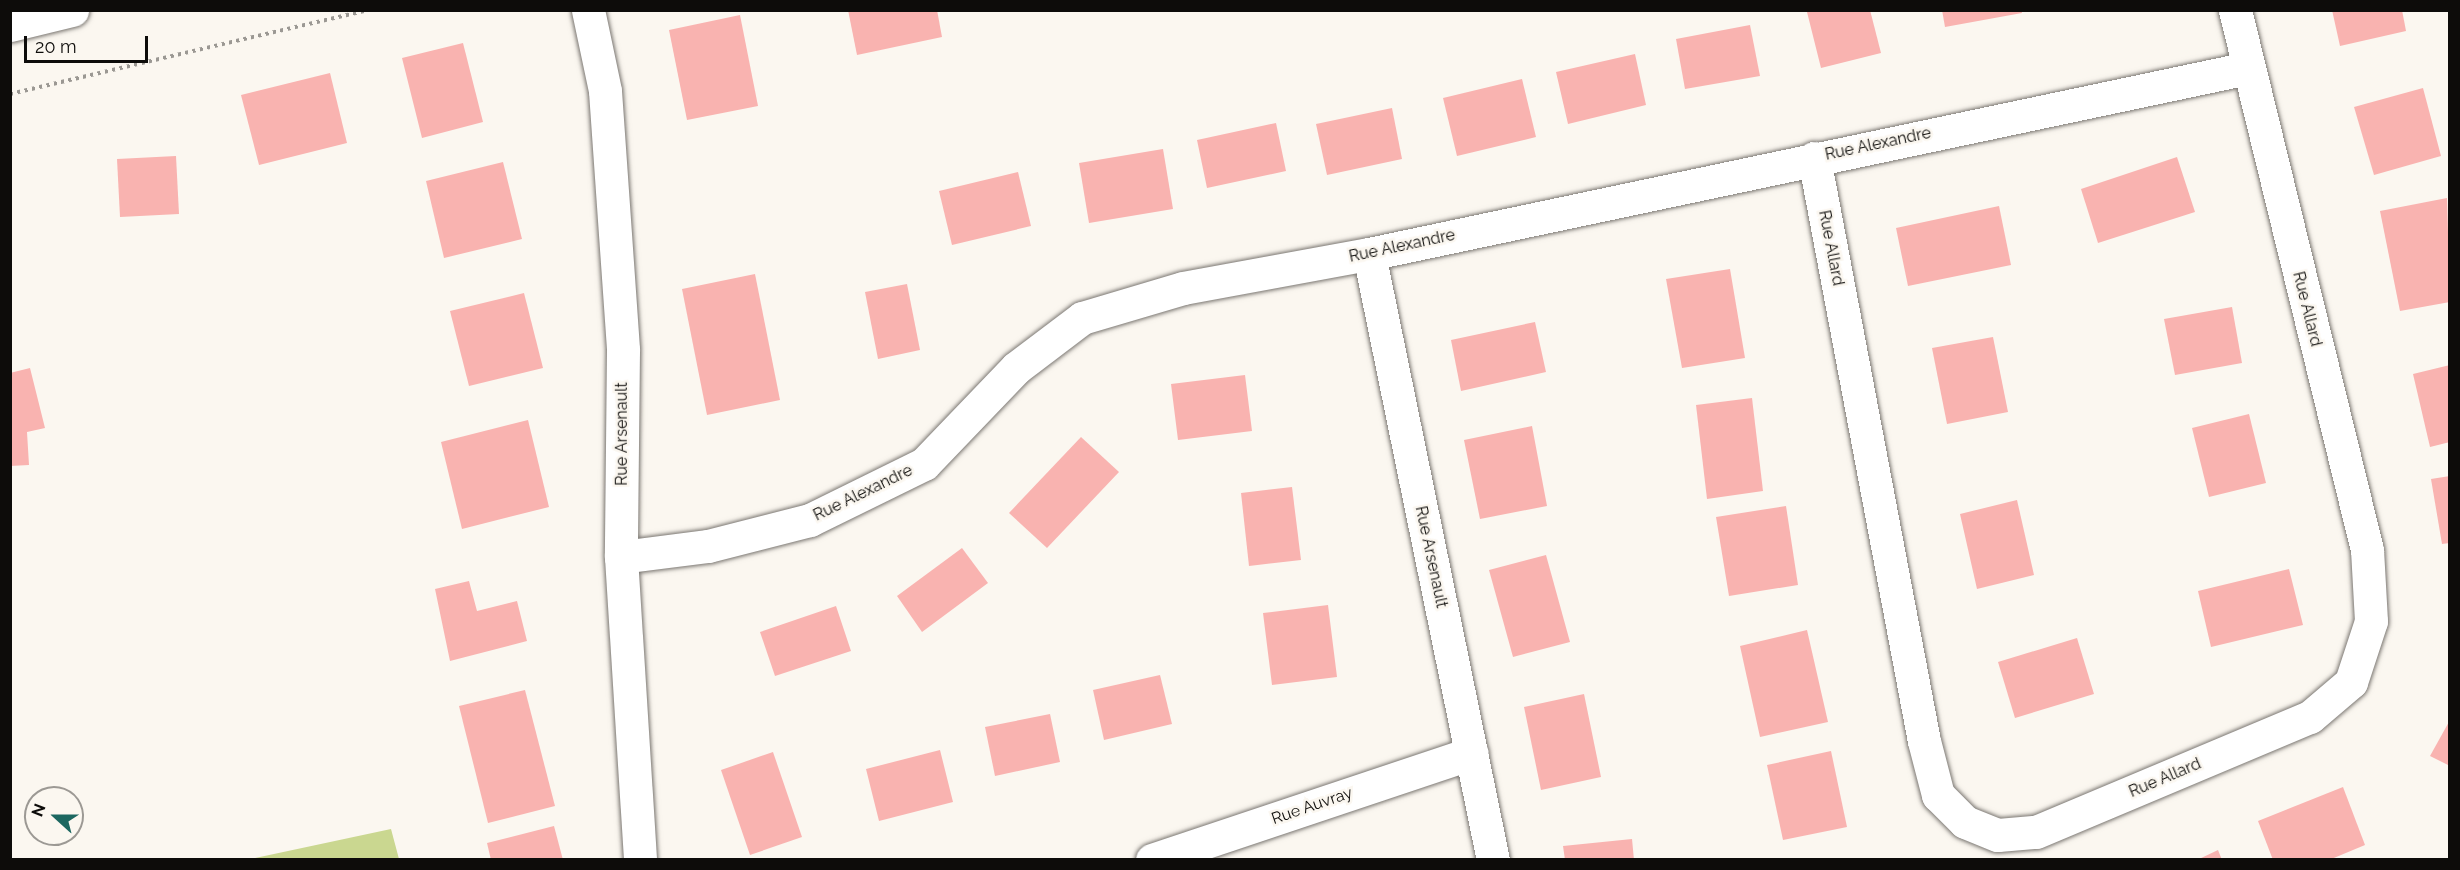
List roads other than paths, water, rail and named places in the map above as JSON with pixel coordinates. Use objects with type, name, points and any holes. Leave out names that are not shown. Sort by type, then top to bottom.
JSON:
[{"type":"street","points":[[10,24],[72,10]]},
{"type":"street","name":"Rue Arsenault","points":[[588,10],[605,91],[623,350],[621,557],[640,860]]},
{"type":"street","name":"Rue Allard","points":[[1814,158],[1924,741],[1938,795],[1965,822],[1998,835],[2036,832],[2310,717],[2351,682],[2371,621],[2367,550],[2235,10]]},
{"type":"street","name":"Rue Alexandre","points":[[621,557],[708,546],[810,519],[924,464],[1016,368],[1082,318],[1183,288],[1369,254],[2248,68]]},
{"type":"street","name":"Rue Arsenault","points":[[1369,254],[1493,860]]},
{"type":"street","name":"Rue Auvray","points":[[1152,860],[1472,753]]}]
